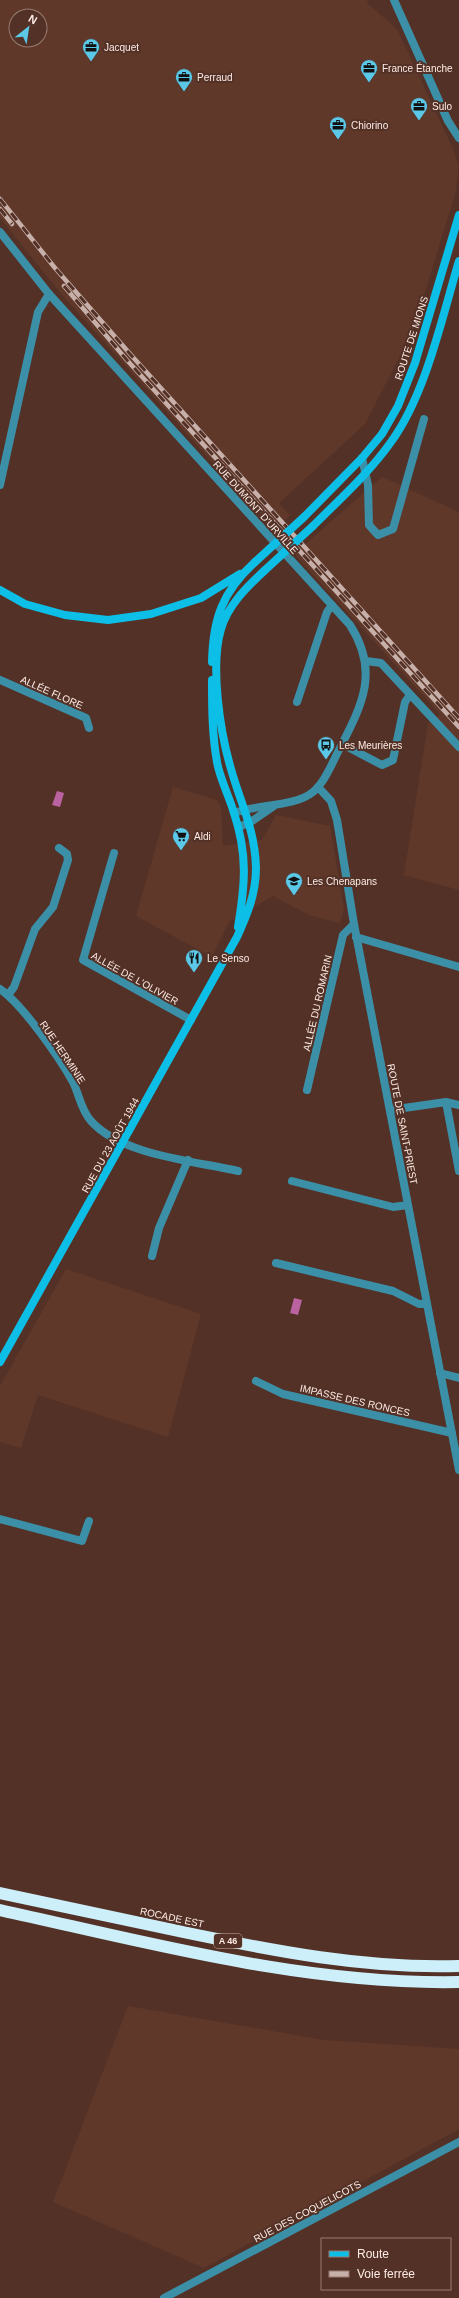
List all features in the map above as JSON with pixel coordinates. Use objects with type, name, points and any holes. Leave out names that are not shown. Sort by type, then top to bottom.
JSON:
[{"type":"highway","name":"ROCADE EST","points":[[0,1893],[264,1949],[324,1958],[380,1963],[459,1966]]},
{"type":"highway","name":"A 46","points":[[0,1910],[262,1966],[322,1975],[383,1980],[459,1982]]},
{"type":"main road","name":"ROUTE DE MIONS","points":[[246,570],[304,517],[362,458],[382,434],[398,406],[415,363],[459,215]]},
{"type":"main road","points":[[367,473],[392,441],[410,411],[427,365],[459,261]]},
{"type":"main road","name":"RUE DU 23 AOÛT 1944","points":[[0,1362],[237,937],[249,911],[255,887],[254,839],[246,809],[231,770],[220,725],[217,677],[219,645],[222,628],[229,611],[243,591],[367,473]]},
{"type":"main road","points":[[0,590],[25,604],[65,615],[108,620],[151,614],[201,598],[246,570]]},
{"type":"main road","name":"RUE DU 23 AOÛT 1944","points":[[237,937],[245,886],[244,864],[238,827],[217,763],[212,728],[213,651],[218,612],[224,600],[246,570]]},
{"type":"street","points":[[394,0],[448,120],[459,138]]},
{"type":"street","name":"RUE DUMONT D'URVILLE","points":[[0,232],[49,294],[350,625],[361,641],[366,662],[364,692],[359,709],[342,744],[318,787]]},
{"type":"street","points":[[0,485],[38,312],[49,294]]},
{"type":"street","points":[[362,458],[367,473],[369,525],[378,535],[393,529],[424,419]]},
{"type":"street","points":[[297,702],[327,612],[332,605]]},
{"type":"street","points":[[366,662],[381,663],[459,747]]},
{"type":"street","name":"ALLÉE FLORE","points":[[0,680],[86,718],[89,728]]},
{"type":"street","points":[[342,744],[382,765],[393,760],[405,702],[410,695]]},
{"type":"street","points":[[234,813],[246,809],[274,806],[304,796],[318,787]]},
{"type":"street","name":"ROUTE DE SAINT-PRIEST","points":[[318,787],[331,801],[337,820],[356,937],[459,1470]]},
{"type":"street","points":[[238,827],[250,823],[274,806]]},
{"type":"street","points":[[8,995],[14,987],[35,929],[53,907],[68,860],[67,854],[59,848]]},
{"type":"street","name":"ALLÉE DE L'OLIVIER","points":[[114,853],[83,960],[191,1020]]},
{"type":"street","name":"ALLÉE DU ROMARIN","points":[[307,1090],[343,935],[354,924]]},
{"type":"street","points":[[356,937],[459,967]]},
{"type":"street","name":"RUE HERMINIE","points":[[0,989],[21,1008],[70,1077],[90,1120],[105,1133],[133,1148],[238,1171]]},
{"type":"street","points":[[446,1102],[459,1171]]},
{"type":"street","points":[[390,1110],[446,1102],[459,1105]]},
{"type":"street","points":[[152,1256],[159,1228],[188,1160]]},
{"type":"street","points":[[292,1181],[392,1207],[408,1205]]},
{"type":"street","points":[[276,1263],[393,1291],[419,1304],[427,1304]]},
{"type":"street","points":[[440,1373],[459,1378]]},
{"type":"street","name":"IMPASSE DES RONCES","points":[[256,1381],[283,1394],[452,1434]]},
{"type":"street","points":[[0,1519],[82,1541],[89,1522]]},
{"type":"street","name":"RUE DES COQUELICOTS","points":[[164,2298],[459,2142]]},
{"type":"shaded area","points":[[0,0],[367,0],[368,4],[397,29],[453,149],[459,166],[456,191],[413,331],[365,424],[279,503],[290,515],[274,531],[62,295],[0,218]]},
{"type":"shaded area","points":[[382,477],[459,512],[459,890],[404,875],[428,724],[440,714],[294,554]]},
{"type":"shaded area","points":[[173,787],[217,800],[221,806],[223,846],[262,840],[276,815],[330,826],[344,909],[340,923],[309,915],[273,896],[229,922],[212,957],[136,916]]},
{"type":"shaded area","points":[[57,791],[64,793],[60,807],[52,805]]},
{"type":"shaded area","points":[[66,1269],[201,1314],[168,1437],[38,1395],[21,1448],[0,1442],[0,1386]]},
{"type":"shaded area","points":[[294,1298],[302,1300],[298,1315],[290,1313]]},
{"type":"shaded area","points":[[128,2006],[324,2040],[459,2049],[459,2129],[204,2268],[53,2202]]},
{"type":"railway","points":[[0,199],[55,268],[131,355],[459,718]]},
{"type":"railway","points":[[0,209],[12,224]]},
{"type":"railway","points":[[64,286],[126,359],[459,727]]},
{"type":"place","name":"Jacquet","points":[[91,62]]},
{"type":"place","name":"France Étanche","points":[[369,83]]},
{"type":"place","name":"Perraud","points":[[184,92]]},
{"type":"place","name":"Sulo","points":[[419,121]]},
{"type":"place","name":"Chiorino","points":[[338,140]]},
{"type":"place","name":"Les Meurières","points":[[326,760]]},
{"type":"place","name":"Aldi","points":[[181,851]]},
{"type":"place","name":"Les Chenapans","points":[[294,896]]},
{"type":"place","name":"Le Senso","points":[[194,973]]}]
